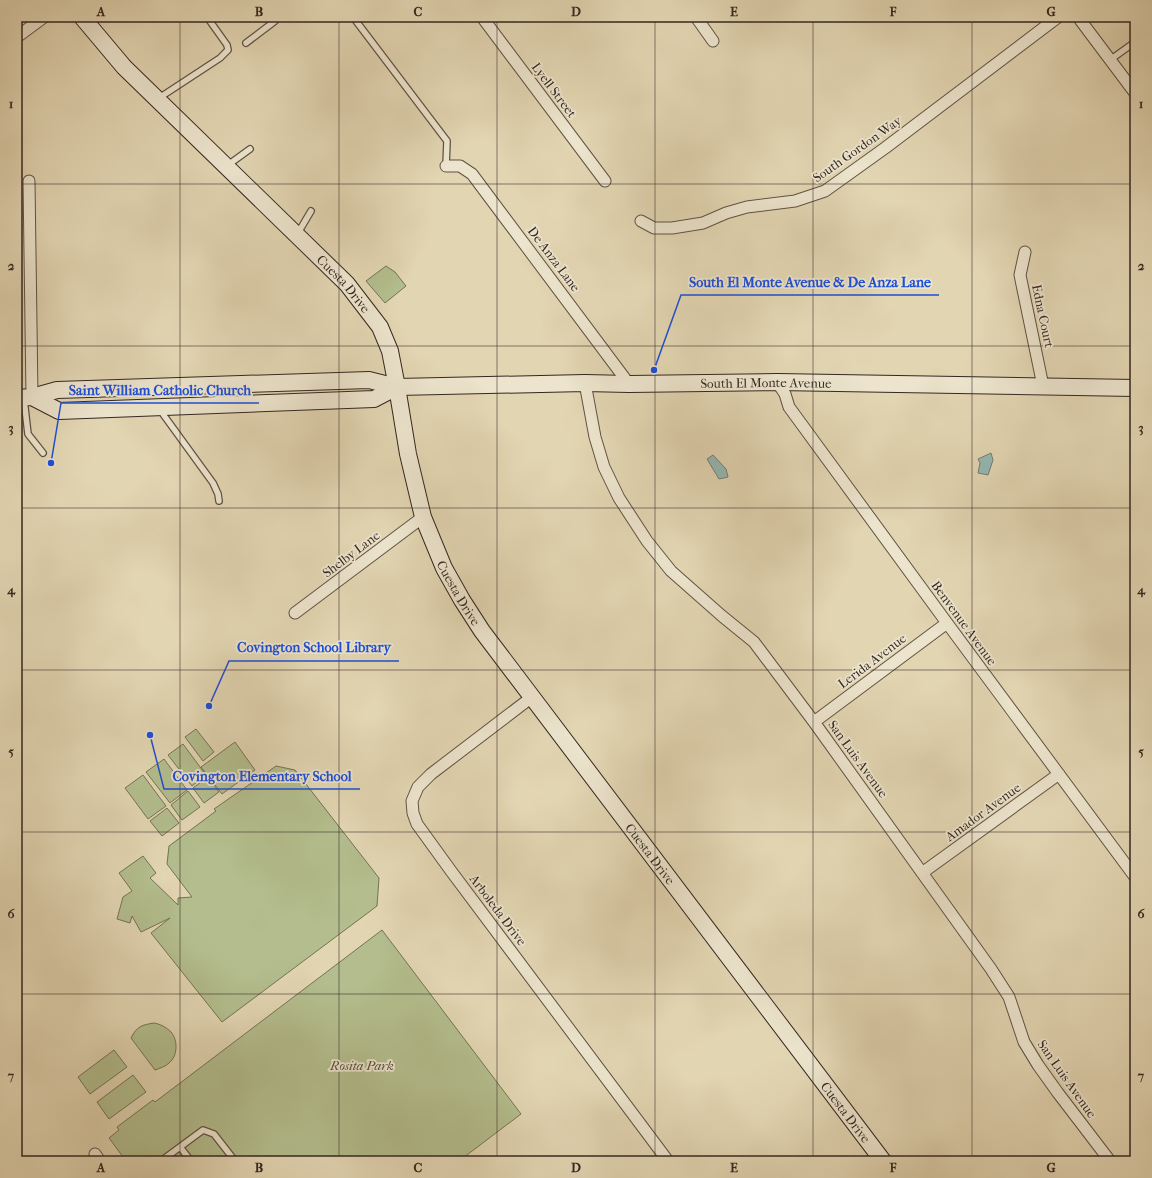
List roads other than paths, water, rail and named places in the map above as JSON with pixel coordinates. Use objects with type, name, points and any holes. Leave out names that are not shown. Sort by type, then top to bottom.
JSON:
[{"type":"main road","name":"Cuesta Drive","points":[[82,17],[124,67],[347,284],[380,327],[390,351],[408,454],[423,517],[444,568],[462,600],[482,631],[883,1161]]},
{"type":"main road","name":"South El Monte Avenue","points":[[24,398],[57,390],[370,380],[397,387],[585,383],[630,384],[777,382],[1135,388]]},
{"type":"main road","name":"South El Monte Avenue","points":[[24,398],[59,411],[374,399],[397,387]]},
{"type":"street","points":[[17,37],[44,17]]},
{"type":"street","name":"Lyell Street","points":[[482,17],[605,181]]},
{"type":"street","points":[[696,17],[713,41]]},
{"type":"street","name":"South Gordon Way","points":[[641,221],[654,228],[672,228],[703,223],[747,207],[795,201],[825,191],[885,148],[1058,17]]},
{"type":"street","points":[[1078,17],[1135,93]]},
{"type":"street","name":"De Anza Lane","points":[[446,166],[460,166],[472,174],[630,384]]},
{"type":"street","points":[[24,398],[29,182]]},
{"type":"street","name":"Edna Court","points":[[1025,252],[1020,275],[1043,386]]},
{"type":"street","name":"Benvenue Avenue","points":[[777,382],[785,394],[789,407],[1135,877]]},
{"type":"street","name":"San Luis Avenue","points":[[585,383],[595,437],[604,467],[619,498],[647,541],[671,571],[754,642],[814,722],[991,969],[1009,997],[1024,1042],[1038,1065],[1110,1161]]},
{"type":"street","name":"Shelby Lane","points":[[296,613],[423,517]]},
{"type":"street","name":"Lerida Avenue","points":[[814,722],[947,623]]},
{"type":"street","name":"Arboleda Drive","points":[[532,697],[431,774],[418,787],[412,801],[413,813],[417,824],[668,1161]]},
{"type":"street","name":"Amador Avenue","points":[[922,873],[1059,774]]},
{"type":"lane","points":[[158,99],[220,58],[228,50],[227,44],[207,17]]},
{"type":"lane","points":[[246,43],[275,22],[274,17]]},
{"type":"lane","points":[[353,17],[447,141],[446,166]]},
{"type":"lane","points":[[1110,60],[1135,42]]},
{"type":"lane","points":[[226,166],[250,149]]},
{"type":"lane","points":[[296,235],[311,211]]},
{"type":"lane","points":[[24,398],[28,434],[43,453]]},
{"type":"lane","points":[[158,408],[213,483],[218,494],[219,501]]},
{"type":"lane","points":[[162,1161],[203,1130],[214,1134],[235,1161]]},
{"type":"lane","points":[[180,1147],[191,1161]]},
{"type":"water","points":[[991,453],[993,460],[988,475],[978,473],[980,463],[978,459]]},
{"type":"water","points":[[713,455],[726,469],[728,477],[719,479],[707,459]]},
{"type":"place","name":"South El Monte Avenue & De Anza Lane","points":[[654,370]]},
{"type":"place","name":"Saint William Catholic Church","points":[[51,463]]},
{"type":"place","name":"Covington School Library","points":[[209,706]]},
{"type":"place","name":"Covington Elementary School","points":[[150,735]]},
{"type":"park label","name":"Rosita Park","points":[[362,1065]]}]
